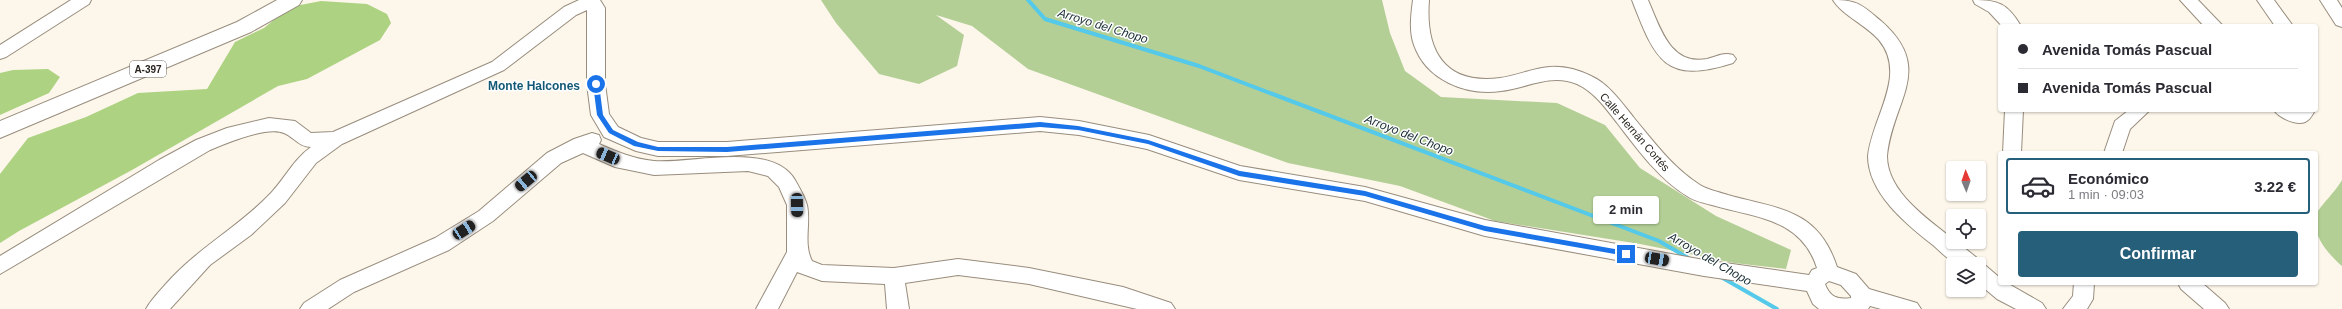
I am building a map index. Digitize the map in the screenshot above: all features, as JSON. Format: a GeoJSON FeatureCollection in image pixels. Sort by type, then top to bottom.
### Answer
{"type":"FeatureCollection","features":[{"type":"Feature","properties":{"kind":"main road","name":"A-397"},"geometry":{"type":"LineString","coordinates":[[0,130],[244,27],[292,0]]}},
{"type":"Feature","properties":{"kind":"street"},"geometry":{"type":"LineString","coordinates":[[0,53],[83,0]]}},
{"type":"Feature","properties":{"kind":"street"},"geometry":{"type":"LineString","coordinates":[[156,309],[184,276],[203,259],[244,229],[278,198],[308,149],[336,139],[498,66],[570,11],[591,0],[596,8],[596,84],[600,115],[611,132],[636,144],[658,149],[727,149],[1040,124],[1078,128],[1148,142],[1239,173],[1365,194],[1485,228],[1704,268],[1822,278],[1844,276],[1856,284],[1862,295],[1860,304],[1851,309],[1839,309],[1821,298],[1822,278]]}},
{"type":"Feature","properties":{"kind":"street","name":"Calle Hernán Cortés"},"geometry":{"type":"LineString","coordinates":[[1421,0],[1420,32],[1428,56],[1439,69],[1455,80],[1474,86],[1500,85],[1542,73],[1566,74],[1586,81],[1602,93],[1668,171],[1695,192],[1739,206],[1781,215],[1803,227],[1818,245],[1822,278]]}},
{"type":"Feature","properties":{"kind":"street"},"geometry":{"type":"LineString","coordinates":[[1640,0],[1661,48],[1670,59],[1686,66],[1700,68],[1726,59]]}},
{"type":"Feature","properties":{"kind":"street"},"geometry":{"type":"LineString","coordinates":[[1841,0],[1877,26],[1891,43],[1900,64],[1895,96],[1878,147],[1878,166],[1887,189],[1903,207],[1962,257]]}},
{"type":"Feature","properties":{"kind":"street"},"geometry":{"type":"LineString","coordinates":[[1981,0],[1995,8],[2010,24]]}},
{"type":"Feature","properties":{"kind":"street"},"geometry":{"type":"LineString","coordinates":[[2188,0],[2212,24]]}},
{"type":"Feature","properties":{"kind":"street"},"geometry":{"type":"LineString","coordinates":[[2265,0],[2283,24]]}},
{"type":"Feature","properties":{"kind":"street"},"geometry":{"type":"LineString","coordinates":[[2328,0],[2342,21]]}},
{"type":"Feature","properties":{"kind":"street"},"geometry":{"type":"LineString","coordinates":[[2012,151],[2014,112]]}},
{"type":"Feature","properties":{"kind":"street"},"geometry":{"type":"LineString","coordinates":[[2114,151],[2122,126],[2139,112]]}},
{"type":"Feature","properties":{"kind":"street"},"geometry":{"type":"LineString","coordinates":[[2289,112],[2300,117],[2304,112]]}},
{"type":"Feature","properties":{"kind":"street"},"geometry":{"type":"LineString","coordinates":[[0,266],[166,165],[203,145],[234,133],[268,125],[288,126],[308,149]]}},
{"type":"Feature","properties":{"kind":"street"},"geometry":{"type":"LineString","coordinates":[[311,309],[347,286],[442,244],[486,216],[554,158],[581,144],[611,132]]}},
{"type":"Feature","properties":{"kind":"street"},"geometry":{"type":"LineString","coordinates":[[581,144],[622,162],[654,168],[748,164],[774,170],[787,183],[797,205],[797,252],[804,267],[822,273],[894,276],[958,267],[1029,276],[1124,296],[1164,309]]}},
{"type":"Feature","properties":{"kind":"street"},"geometry":{"type":"LineString","coordinates":[[767,309],[797,252]]}},
{"type":"Feature","properties":{"kind":"street"},"geometry":{"type":"LineString","coordinates":[[894,276],[898,309]]}},
{"type":"Feature","properties":{"kind":"street"},"geometry":{"type":"LineString","coordinates":[[1986,278],[2004,293],[2035,309]]}},
{"type":"Feature","properties":{"kind":"street"},"geometry":{"type":"LineString","coordinates":[[2074,309],[2083,299],[2084,285]]}},
{"type":"Feature","properties":{"kind":"street"},"geometry":{"type":"LineString","coordinates":[[2190,285],[2218,309]]}},
{"type":"Feature","properties":{"kind":"street"},"geometry":{"type":"LineString","coordinates":[[1862,295],[1910,309]]}},
{"type":"Feature","properties":{"kind":"green space"},"geometry":{"type":"Polygon","coordinates":[[[821,0],[1382,0],[1390,33],[1405,71],[1441,97],[1557,103],[1605,125],[1640,168],[1716,216],[1791,250],[1786,269],[1734,263],[1640,244],[1495,221],[1400,186],[1288,163],[1028,69],[972,26],[936,15],[964,35],[957,66],[919,84],[879,74],[836,23],[821,0]]]}},
{"type":"Feature","properties":{"kind":"green space"},"geometry":{"type":"Polygon","coordinates":[[[321,1],[367,4],[387,14],[391,23],[380,40],[307,79],[278,86],[132,170],[19,231],[0,243],[0,174],[28,138],[86,117],[138,93],[207,89],[235,42],[264,28],[290,7],[321,1]]]}},
{"type":"Feature","properties":{"kind":"green space"},"geometry":{"type":"Polygon","coordinates":[[[48,69],[60,77],[49,93],[0,115],[0,73],[13,70],[48,69]]]}},
{"type":"Feature","properties":{"kind":"green space"},"geometry":{"type":"Polygon","coordinates":[[[2342,180],[2342,266],[2322,244],[2318,235],[2318,211],[2342,180]]]}},
{"type":"Feature","properties":{"kind":"waterway","name":"Arroyo del Chopo"},"geometry":{"type":"LineString","coordinates":[[1028,0],[1045,19],[1199,66],[1659,241],[1690,259]]}},
{"type":"Feature","properties":{"kind":"waterway","name":"Arroyo del Chopo"},"geometry":{"type":"LineString","coordinates":[[1721,277],[1777,309]]}},
{"type":"Feature","properties":{"kind":"district","name":"Monte Halcones"},"geometry":{"type":"Point","coordinates":[534,86]}},
{"type":"Feature","properties":{"kind":"route"},"geometry":{"type":"LineString","coordinates":[[596,84],[600,115],[611,132],[636,144],[658,149],[727,149],[868,139],[1040,124],[1078,128],[1148,142],[1239,173],[1365,194],[1485,228],[1626,254]]}}]}
